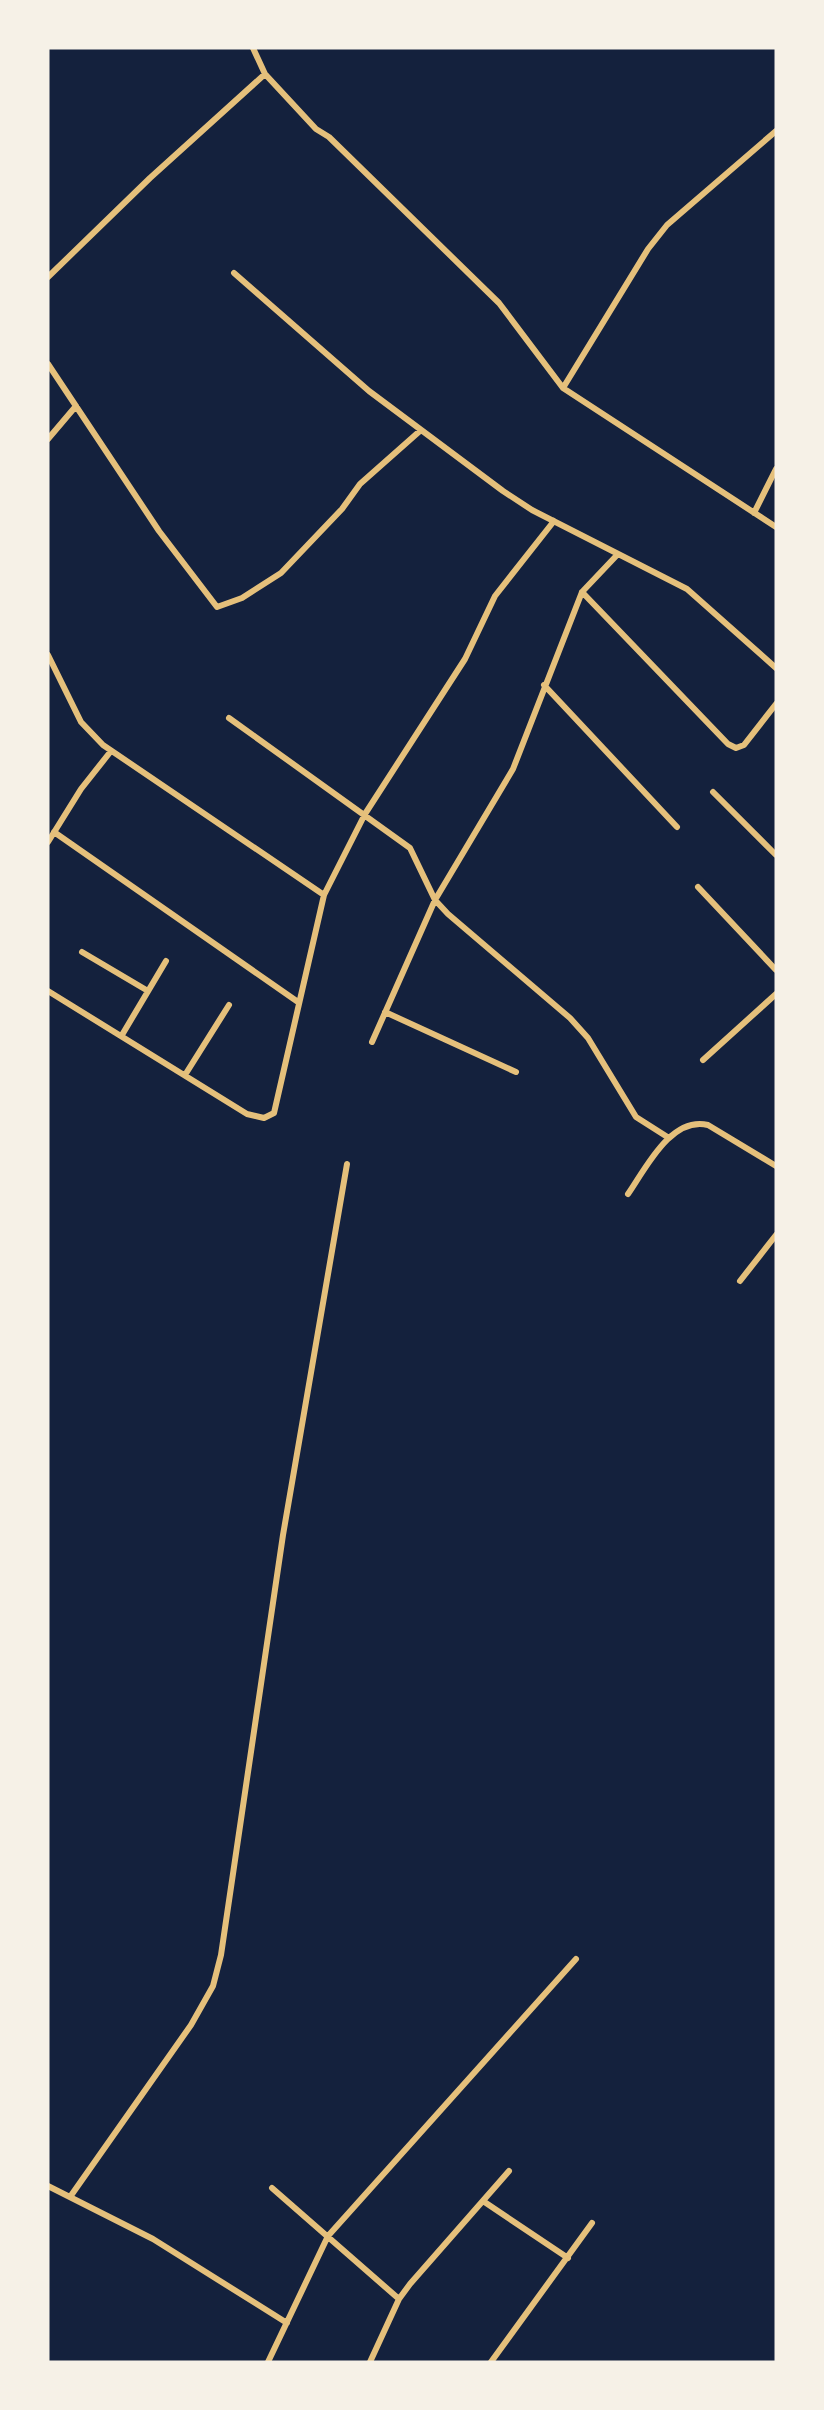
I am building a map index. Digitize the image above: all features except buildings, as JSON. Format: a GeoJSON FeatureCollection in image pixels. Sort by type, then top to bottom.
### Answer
{"type":"FeatureCollection","features":[{"type":"Feature","properties":{"kind":"street"},"geometry":{"type":"LineString","coordinates":[[253,48],[265,74],[316,129],[329,137],[500,303],[563,388],[776,527]]}},
{"type":"Feature","properties":{"kind":"street"},"geometry":{"type":"LineString","coordinates":[[48,277],[150,178],[265,74]]}},
{"type":"Feature","properties":{"kind":"street"},"geometry":{"type":"LineString","coordinates":[[563,388],[648,249],[667,225],[776,131]]}},
{"type":"Feature","properties":{"kind":"street"},"geometry":{"type":"LineString","coordinates":[[234,273],[369,391],[503,491],[554,521],[687,589],[776,668]]}},
{"type":"Feature","properties":{"kind":"street"},"geometry":{"type":"LineString","coordinates":[[48,364],[159,531],[217,607],[242,598],[281,573],[342,509],[360,484],[421,430]]}},
{"type":"Feature","properties":{"kind":"street"},"geometry":{"type":"LineString","coordinates":[[48,439],[76,406]]}},
{"type":"Feature","properties":{"kind":"street"},"geometry":{"type":"LineString","coordinates":[[754,513],[776,469]]}},
{"type":"Feature","properties":{"kind":"street"},"geometry":{"type":"LineString","coordinates":[[48,991],[247,1114],[264,1118],[274,1113],[324,895],[365,814],[465,659],[495,596],[554,521]]}},
{"type":"Feature","properties":{"kind":"street"},"geometry":{"type":"LineString","coordinates":[[372,1042],[435,900],[513,769],[582,592],[618,554]]}},
{"type":"Feature","properties":{"kind":"street"},"geometry":{"type":"LineString","coordinates":[[582,592],[728,744],[736,748],[744,745],[776,704]]}},
{"type":"Feature","properties":{"kind":"street"},"geometry":{"type":"LineString","coordinates":[[48,655],[81,722],[111,751],[324,895]]}},
{"type":"Feature","properties":{"kind":"street"},"geometry":{"type":"LineString","coordinates":[[48,672],[52,664]]}},
{"type":"Feature","properties":{"kind":"street"},"geometry":{"type":"LineString","coordinates":[[544,685],[677,827]]}},
{"type":"Feature","properties":{"kind":"street"},"geometry":{"type":"LineString","coordinates":[[229,718],[410,848],[435,900],[448,914],[570,1018],[588,1038],[636,1117],[669,1138]]}},
{"type":"Feature","properties":{"kind":"street"},"geometry":{"type":"LineString","coordinates":[[48,842],[81,789],[111,751]]}},
{"type":"Feature","properties":{"kind":"street"},"geometry":{"type":"LineString","coordinates":[[713,792],[776,855]]}},
{"type":"Feature","properties":{"kind":"street"},"geometry":{"type":"LineString","coordinates":[[54,832],[298,1002]]}},
{"type":"Feature","properties":{"kind":"street"},"geometry":{"type":"LineString","coordinates":[[698,887],[776,970]]}},
{"type":"Feature","properties":{"kind":"street"},"geometry":{"type":"LineString","coordinates":[[82,952],[148,991]]}},
{"type":"Feature","properties":{"kind":"street"},"geometry":{"type":"LineString","coordinates":[[122,1035],[165,961]]}},
{"type":"Feature","properties":{"kind":"street"},"geometry":{"type":"LineString","coordinates":[[703,1060],[776,994]]}},
{"type":"Feature","properties":{"kind":"street"},"geometry":{"type":"LineString","coordinates":[[185,1075],[229,1005]]}},
{"type":"Feature","properties":{"kind":"street"},"geometry":{"type":"LineString","coordinates":[[385,1012],[516,1072]]}},
{"type":"Feature","properties":{"kind":"street"},"geometry":{"type":"LineString","coordinates":[[627,1194],[669,1138],[686,1124],[696,1122],[708,1125],[776,1166]]}},
{"type":"Feature","properties":{"kind":"street"},"geometry":{"type":"LineString","coordinates":[[70,2197],[191,2025],[213,1986],[222,1955],[283,1535],[346,1164]]}},
{"type":"Feature","properties":{"kind":"street"},"geometry":{"type":"LineString","coordinates":[[740,1281],[776,1235]]}},
{"type":"Feature","properties":{"kind":"street"},"geometry":{"type":"LineString","coordinates":[[268,2362],[328,2236],[576,1959]]}},
{"type":"Feature","properties":{"kind":"street"},"geometry":{"type":"LineString","coordinates":[[370,2362],[399,2300],[509,2171]]}},
{"type":"Feature","properties":{"kind":"street"},"geometry":{"type":"LineString","coordinates":[[48,2186],[153,2239],[287,2323]]}},
{"type":"Feature","properties":{"kind":"street"},"geometry":{"type":"LineString","coordinates":[[272,2188],[399,2300]]}},
{"type":"Feature","properties":{"kind":"street"},"geometry":{"type":"LineString","coordinates":[[483,2201],[568,2258]]}},
{"type":"Feature","properties":{"kind":"street"},"geometry":{"type":"LineString","coordinates":[[491,2362],[592,2223]]}}]}
